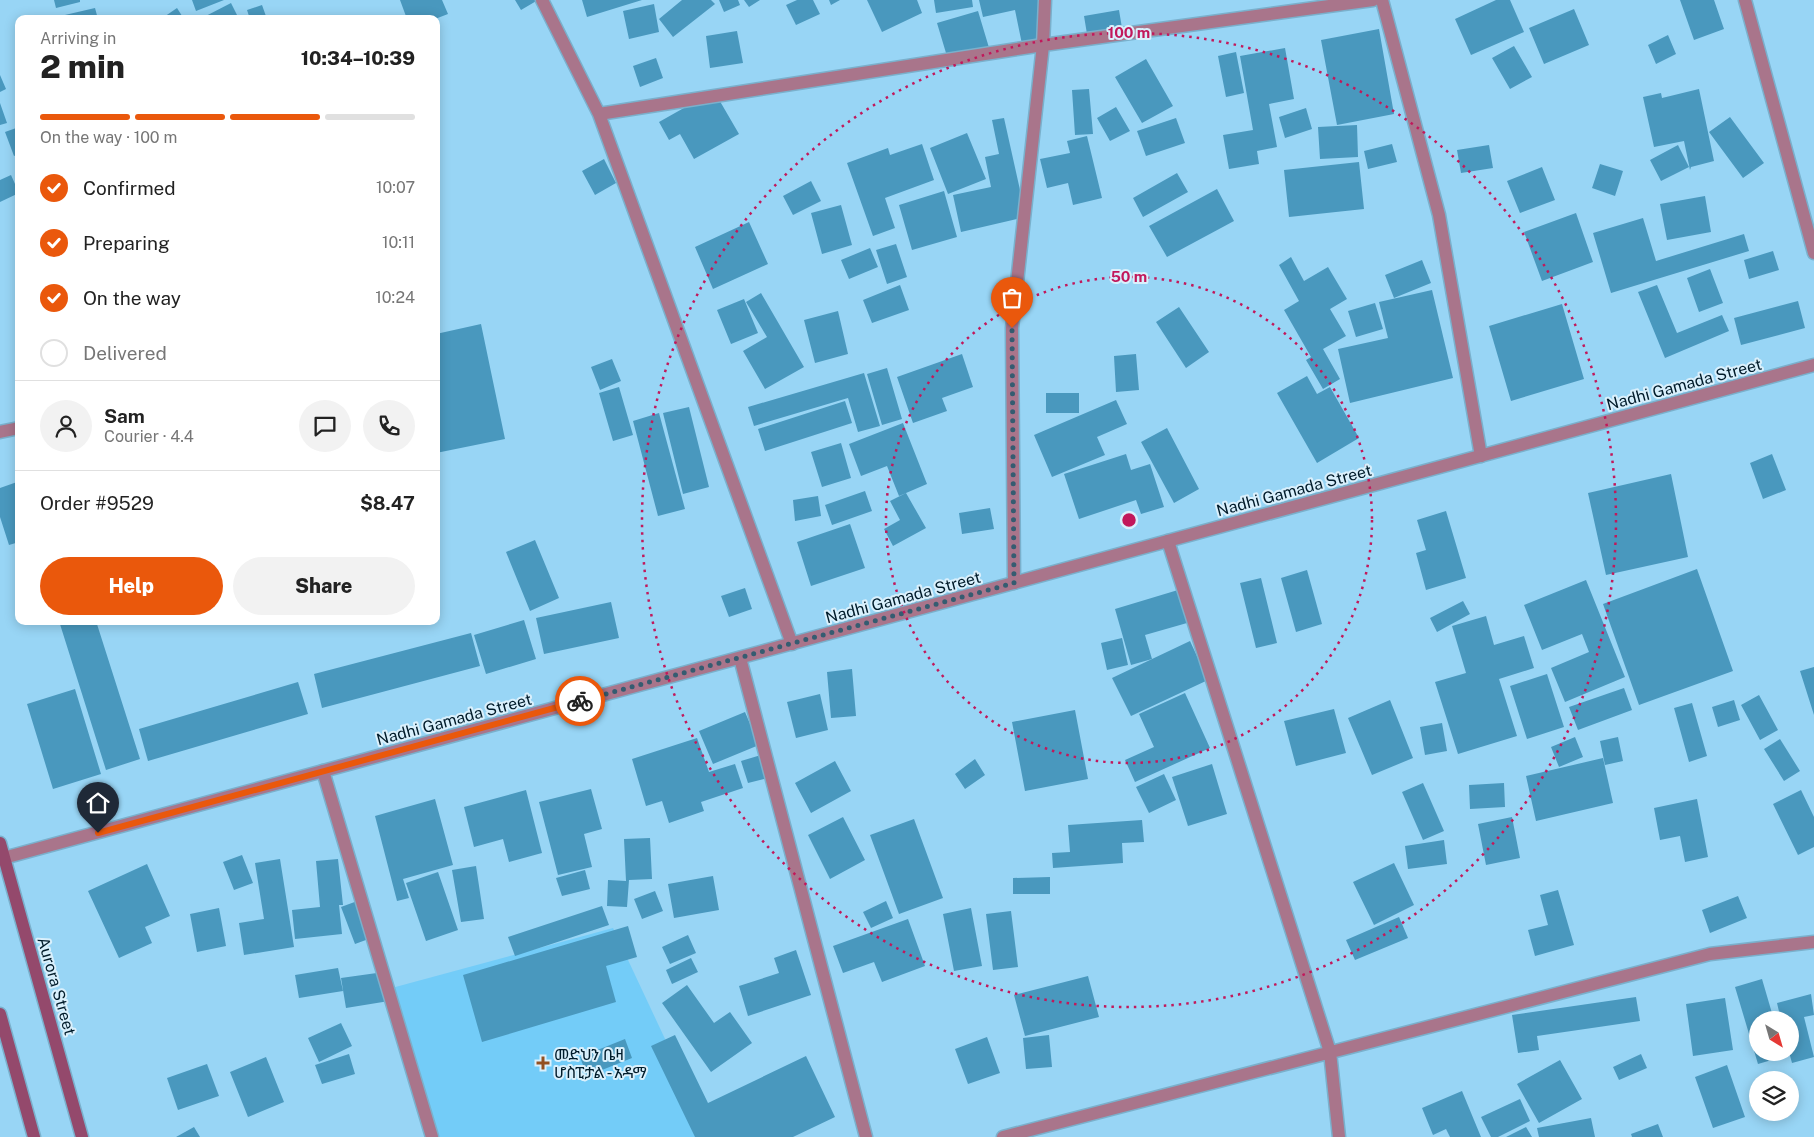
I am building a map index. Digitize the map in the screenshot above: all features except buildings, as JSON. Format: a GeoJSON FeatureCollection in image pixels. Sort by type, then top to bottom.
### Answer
{"type":"FeatureCollection","features":[{"type":"Feature","properties":{"kind":"main road","name":"Aurora Street"},"geometry":{"type":"LineString","coordinates":[[0,843],[2,859],[82,1137]]}},
{"type":"Feature","properties":{"kind":"main road"},"geometry":{"type":"LineString","coordinates":[[0,1014],[34,1137]]}},
{"type":"Feature","properties":{"kind":"street"},"geometry":{"type":"LineString","coordinates":[[542,0],[599,114],[792,644]]}},
{"type":"Feature","properties":{"kind":"street"},"geometry":{"type":"LineString","coordinates":[[1014,583],[1012,328],[1043,45],[1045,0]]}},
{"type":"Feature","properties":{"kind":"street"},"geometry":{"type":"LineString","coordinates":[[599,114],[1043,45],[1373,0]]}},
{"type":"Feature","properties":{"kind":"street"},"geometry":{"type":"LineString","coordinates":[[1382,0],[1439,215],[1481,456]]}},
{"type":"Feature","properties":{"kind":"street"},"geometry":{"type":"LineString","coordinates":[[1744,0],[1814,254]]}},
{"type":"Feature","properties":{"kind":"street","name":"Nadhi Gamada Street"},"geometry":{"type":"LineString","coordinates":[[2,859],[1814,365]]}},
{"type":"Feature","properties":{"kind":"street"},"geometry":{"type":"LineString","coordinates":[[0,432],[15,429]]}},
{"type":"Feature","properties":{"kind":"street"},"geometry":{"type":"LineString","coordinates":[[1168,542],[1330,1052],[1340,1137]]}},
{"type":"Feature","properties":{"kind":"street"},"geometry":{"type":"LineString","coordinates":[[740,658],[866,1137]]}},
{"type":"Feature","properties":{"kind":"street"},"geometry":{"type":"LineString","coordinates":[[323,771],[432,1137]]}},
{"type":"Feature","properties":{"kind":"street"},"geometry":{"type":"LineString","coordinates":[[1003,1137],[1710,954],[1814,942]]}},
{"type":"Feature","properties":{"kind":"shaded area","name":"መድህን ቤዛ ሆስፒታል - አዳማ"},"geometry":{"type":"Polygon","coordinates":[[[613,928],[711,1137],[432,1137],[388,989],[613,928]]]}},
{"type":"Feature","properties":{"kind":"way so far"},"geometry":{"type":"LineString","coordinates":[[580,701],[1014,583],[1012,328]]}},
{"type":"Feature","properties":{"kind":"place","name":"መድህን ቤዛ ሆስፒታል - አዳማ"},"geometry":{"type":"Point","coordinates":[543,1063]}},
{"type":"Feature","properties":{"kind":"route"},"geometry":{"type":"LineString","coordinates":[[98,833],[580,701]]}}]}
